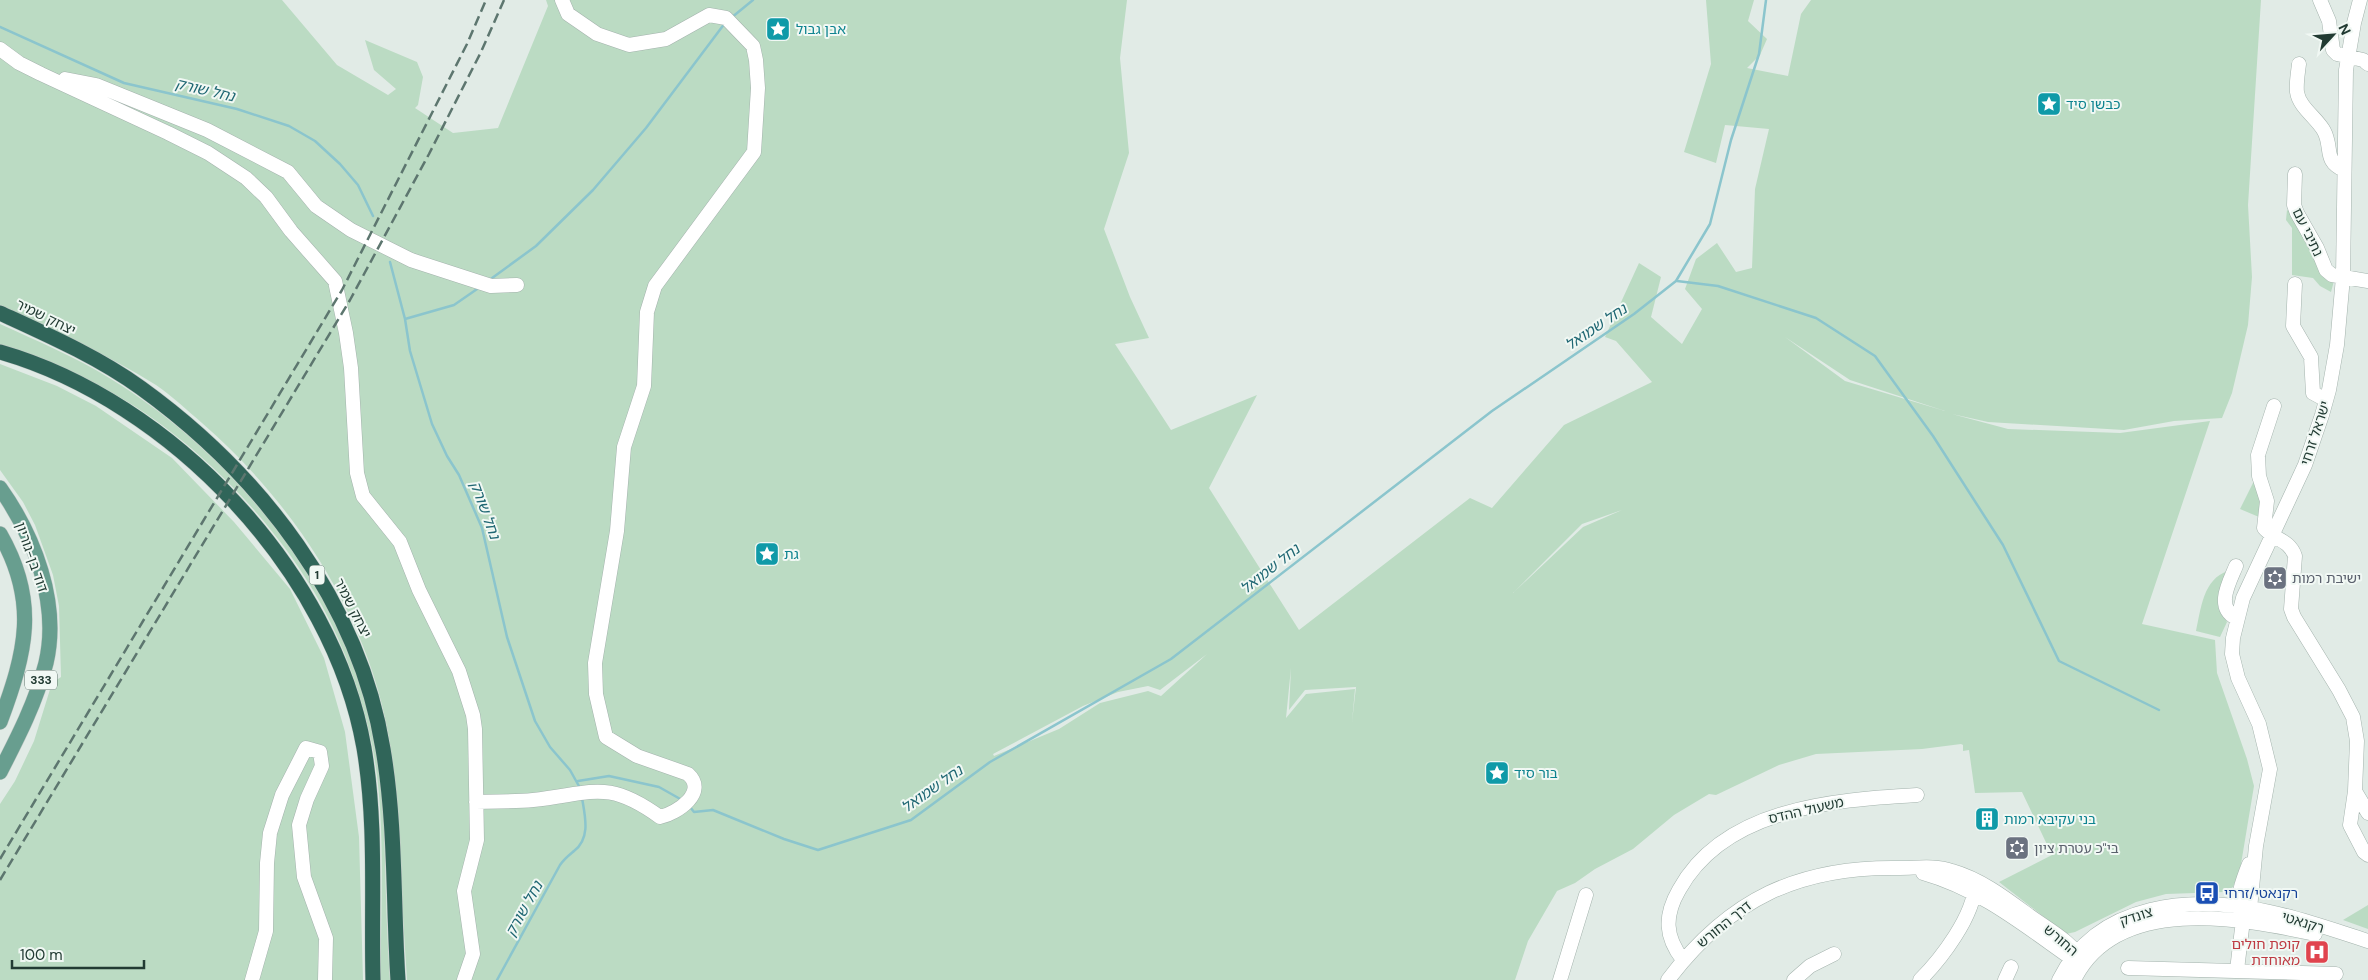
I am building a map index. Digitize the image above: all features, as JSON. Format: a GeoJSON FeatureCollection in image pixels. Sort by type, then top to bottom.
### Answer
{"type":"FeatureCollection","features":[{"type":"Feature","properties":{"kind":"highway","name":"יצחק שמיר"},"geometry":{"type":"LineString","coordinates":[[0,313],[82,352],[139,387],[181,419],[226,461],[257,494],[296,543],[321,581],[341,617],[359,657],[373,702],[383,749],[391,832],[398,980]]}},
{"type":"Feature","properties":{"kind":"highway","name":"1"},"geometry":{"type":"LineString","coordinates":[[0,352],[38,366],[91,391],[149,425],[180,448],[204,471],[253,525],[290,572],[312,607],[344,674],[364,747],[372,832],[373,980]]}},
{"type":"Feature","properties":{"kind":"main road","name":"דוד בן-גוריון"},"geometry":{"type":"LineString","coordinates":[[0,488],[19,518],[29,540],[43,580],[49,622],[46,662],[33,703],[0,772]]}},
{"type":"Feature","properties":{"kind":"main road","name":"דוד בן-גוריון"},"geometry":{"type":"LineString","coordinates":[[0,534],[17,569],[25,610],[24,639],[19,663],[0,722]]}},
{"type":"Feature","properties":{"kind":"street"},"geometry":{"type":"LineString","coordinates":[[476,802],[535,800],[598,790],[627,797],[660,817],[682,809],[692,795],[695,785],[695,780],[688,774],[637,756],[606,737],[596,694],[595,663],[617,531],[624,448],[644,386],[647,312],[655,286],[754,152],[758,88],[756,60],[753,46],[726,18],[709,15],[666,38],[629,45],[596,34],[568,14],[562,0]]}},
{"type":"Feature","properties":{"kind":"street"},"geometry":{"type":"LineString","coordinates":[[2320,0],[2330,22],[2333,50],[2337,54],[2363,60],[2368,64]]}},
{"type":"Feature","properties":{"kind":"street","name":"ישראל זרחי"},"geometry":{"type":"LineString","coordinates":[[2236,970],[2244,912],[2244,878],[2256,846],[2270,769],[2259,724],[2235,668],[2232,654],[2236,618],[2243,598],[2305,465],[2326,400],[2336,345],[2343,276],[2345,94],[2348,57],[2360,0]]}},
{"type":"Feature","properties":{"kind":"street"},"geometry":{"type":"LineString","coordinates":[[0,48],[20,63],[41,74],[208,153],[246,178],[266,197],[336,280],[351,368],[357,473],[363,496],[400,542],[419,590],[444,638],[466,692],[475,729],[477,840],[464,891],[473,954],[464,980]]}},
{"type":"Feature","properties":{"kind":"street"},"geometry":{"type":"LineString","coordinates":[[2299,64],[2297,92],[2300,100],[2327,138],[2329,157],[2332,163],[2344,170]]}},
{"type":"Feature","properties":{"kind":"street"},"geometry":{"type":"LineString","coordinates":[[41,74],[96,85],[208,130],[288,172],[316,206],[351,230],[412,260],[491,286],[518,285]]}},
{"type":"Feature","properties":{"kind":"street","name":"נתיבי עם"},"geometry":{"type":"LineString","coordinates":[[2295,174],[2294,205],[2300,221],[2317,248],[2326,270],[2332,275],[2368,281]]}},
{"type":"Feature","properties":{"kind":"street"},"geometry":{"type":"LineString","coordinates":[[2295,284],[2293,326],[2311,357],[2313,393],[2326,400]]}},
{"type":"Feature","properties":{"kind":"street"},"geometry":{"type":"LineString","coordinates":[[2274,406],[2259,448],[2258,465],[2267,501],[2264,528],[2280,538],[2293,550],[2295,556],[2291,601],[2294,617],[2333,680],[2353,717],[2356,729],[2355,791],[2350,825],[2364,852],[2368,855]]}},
{"type":"Feature","properties":{"kind":"street"},"geometry":{"type":"LineString","coordinates":[[2236,566],[2224,601],[2226,610],[2236,618]]}},
{"type":"Feature","properties":{"kind":"street"},"geometry":{"type":"LineString","coordinates":[[252,980],[266,931],[267,863],[270,833],[282,795],[306,748],[320,752],[322,766],[307,799],[299,825],[304,877],[326,938],[325,980]]}},
{"type":"Feature","properties":{"kind":"street"},"geometry":{"type":"LineString","coordinates":[[2355,791],[2368,813]]}},
{"type":"Feature","properties":{"kind":"street","name":"משעול ההדס"},"geometry":{"type":"LineString","coordinates":[[1683,960],[1669,936],[1668,912],[1683,883],[1696,864],[1722,842],[1762,821],[1785,813],[1840,801],[1917,795]]}},
{"type":"Feature","properties":{"kind":"street","name":"החורש"},"geometry":{"type":"LineString","coordinates":[[1791,883],[1812,877],[1859,870],[1905,868],[1973,888],[2013,917],[2078,957]]}},
{"type":"Feature","properties":{"kind":"street","name":"דרך החורש"},"geometry":{"type":"LineString","coordinates":[[1668,980],[1683,960],[1713,929],[1761,895],[1791,883]]}},
{"type":"Feature","properties":{"kind":"street"},"geometry":{"type":"LineString","coordinates":[[1920,980],[1950,941],[1973,888]]}},
{"type":"Feature","properties":{"kind":"street"},"geometry":{"type":"LineString","coordinates":[[1560,980],[1586,895]]}},
{"type":"Feature","properties":{"kind":"street","name":"צונדק"},"geometry":{"type":"LineString","coordinates":[[2059,980],[2078,957],[2112,924],[2143,911],[2187,904],[2244,912]]}},
{"type":"Feature","properties":{"kind":"street","name":"רקנאטי"},"geometry":{"type":"LineString","coordinates":[[2244,912],[2368,942]]}},
{"type":"Feature","properties":{"kind":"street"},"geometry":{"type":"LineString","coordinates":[[1794,980],[1810,966],[1834,954]]}},
{"type":"Feature","properties":{"kind":"street","name":"צונדק"},"geometry":{"type":"LineString","coordinates":[[2074,980],[2078,957]]}},
{"type":"Feature","properties":{"kind":"street"},"geometry":{"type":"LineString","coordinates":[[2005,980],[2011,967]]}},
{"type":"Feature","properties":{"kind":"street"},"geometry":{"type":"LineString","coordinates":[[2128,968],[2336,974]]}},
{"type":"Feature","properties":{"kind":"green space"},"geometry":{"type":"Polygon","coordinates":[[[0,0],[282,0],[337,65],[388,95],[396,89],[374,70],[365,40],[417,62],[423,77],[418,105],[415,108],[453,133],[498,128],[548,6],[546,0],[1127,0],[1120,58],[1129,153],[1104,229],[1130,297],[1149,338],[1115,344],[1171,430],[1257,395],[1209,488],[1299,630],[1470,498],[1492,508],[1564,425],[1652,382],[1616,341],[1605,337],[1639,263],[1661,277],[1651,317],[1682,344],[1702,309],[1685,289],[1696,259],[1717,243],[1736,272],[1752,268],[1755,189],[1769,129],[1725,125],[1716,163],[1684,152],[1711,64],[1706,0],[1754,0],[1748,21],[1767,39],[1760,55],[1747,68],[1788,76],[1801,14],[1811,0],[2261,0],[2248,205],[2252,277],[2248,325],[2232,393],[2222,418],[2174,421],[2124,430],[1988,422],[1952,414],[2008,429],[2120,433],[2210,421],[2142,624],[2215,640],[2217,673],[2247,759],[2254,786],[2240,870],[2233,887],[2224,892],[2166,894],[2136,902],[2075,932],[2066,934],[1999,882],[2052,855],[2022,792],[1975,793],[1969,750],[1963,751],[1963,745],[1961,744],[1922,749],[1816,754],[1779,765],[1716,795],[1709,794],[1674,815],[1633,849],[1595,869],[1575,883],[1557,891],[1528,941],[1515,980],[407,980],[395,786],[388,733],[378,689],[363,645],[344,603],[321,563],[295,524],[266,488],[235,454],[168,394],[118,363],[0,305],[0,0]],[[1785,337],[1845,381],[1945,411],[1850,380],[1785,337]],[[1622,510],[1582,524],[1513,593],[1583,527],[1622,510]],[[1207,654],[1160,690],[1148,686],[1118,692],[1083,706],[993,754],[994,756],[1059,729],[1100,703],[1148,691],[1161,696],[1207,654]],[[1291,668],[1286,718],[1306,694],[1355,689],[1352,722],[1356,687],[1305,690],[1289,710],[1291,668]]]}},
{"type":"Feature","properties":{"kind":"green space"},"geometry":{"type":"Polygon","coordinates":[[[2287,210],[2292,213],[2334,281],[2331,292],[2320,286],[2313,278],[2292,275],[2292,228],[2286,220],[2287,210]]]}},
{"type":"Feature","properties":{"kind":"green space"},"geometry":{"type":"Polygon","coordinates":[[[0,324],[98,371],[147,403],[182,430],[246,492],[274,526],[324,599],[356,667],[369,712],[380,770],[384,808],[390,980],[381,980],[382,862],[380,803],[372,745],[352,673],[338,638],[302,572],[255,511],[199,455],[137,408],[105,389],[53,365],[0,346],[0,324]]]}},
{"type":"Feature","properties":{"kind":"green space"},"geometry":{"type":"Polygon","coordinates":[[[0,364],[57,386],[96,406],[172,458],[234,522],[290,589],[324,658],[345,732],[359,837],[363,980],[0,980],[0,804],[15,781],[34,741],[52,683],[61,677],[59,606],[53,575],[35,525],[23,502],[0,470],[0,364]]]}},
{"type":"Feature","properties":{"kind":"green space"},"geometry":{"type":"Polygon","coordinates":[[[2255,479],[2261,495],[2259,517],[2240,509],[2255,479]]]}},
{"type":"Feature","properties":{"kind":"green space"},"geometry":{"type":"Polygon","coordinates":[[[2228,571],[2219,596],[2220,608],[2227,622],[2220,637],[2196,631],[2204,596],[2208,588],[2220,575],[2228,571]]]}},
{"type":"Feature","properties":{"kind":"green space"},"geometry":{"type":"Polygon","coordinates":[[[2368,905],[2368,929],[2343,920],[2368,905]]]}},
{"type":"Feature","properties":{"kind":"waterway"},"geometry":{"type":"LineString","coordinates":[[731,18],[753,0]]}},
{"type":"Feature","properties":{"kind":"waterway","name":"נחל שמואל"},"geometry":{"type":"LineString","coordinates":[[690,807],[694,812],[713,810],[784,839],[818,850],[911,820],[990,762],[1171,659],[1492,411],[1634,314],[1676,281],[1710,224],[1731,140],[1759,54],[1766,0]]}},
{"type":"Feature","properties":{"kind":"waterway"},"geometry":{"type":"LineString","coordinates":[[488,281],[536,246],[593,190],[646,128],[725,23]]}},
{"type":"Feature","properties":{"kind":"waterway","name":"נחל שורק"},"geometry":{"type":"LineString","coordinates":[[0,27],[124,83],[237,109],[289,126],[315,141],[340,164],[358,185],[373,216]]}},
{"type":"Feature","properties":{"kind":"waterway","name":"נחל שורק"},"geometry":{"type":"LineString","coordinates":[[390,262],[405,319],[410,351],[432,424],[447,456],[459,475],[482,528],[507,637],[535,721],[550,747],[570,770],[580,788]]}},
{"type":"Feature","properties":{"kind":"waterway"},"geometry":{"type":"LineString","coordinates":[[1677,281],[1718,286],[1816,318],[1875,356],[1933,436],[2003,545],[2059,661],[2159,710]]}},
{"type":"Feature","properties":{"kind":"waterway"},"geometry":{"type":"LineString","coordinates":[[405,319],[454,305],[480,287]]}},
{"type":"Feature","properties":{"kind":"waterway","name":"נחל שמואל"},"geometry":{"type":"LineString","coordinates":[[578,781],[609,776],[659,787],[682,800]]}},
{"type":"Feature","properties":{"kind":"waterway","name":"נחל שורק"},"geometry":{"type":"LineString","coordinates":[[497,980],[560,865],[583,840],[586,826],[582,798]]}},
{"type":"Feature","properties":{"kind":"railway"},"geometry":{"type":"LineString","coordinates":[[0,859],[342,290],[467,44],[486,0]]}},
{"type":"Feature","properties":{"kind":"railway"},"geometry":{"type":"LineString","coordinates":[[0,880],[350,300],[429,154],[481,52],[504,0]]}},
{"type":"Feature","properties":{"kind":"place","name":"אבן גבול"},"geometry":{"type":"Point","coordinates":[778,29]}},
{"type":"Feature","properties":{"kind":"place","name":"כבשן סיד"},"geometry":{"type":"Point","coordinates":[2049,104]}},
{"type":"Feature","properties":{"kind":"place","name":"גת"},"geometry":{"type":"Point","coordinates":[767,554]}},
{"type":"Feature","properties":{"kind":"place","name":"ישיבת רמות"},"geometry":{"type":"Point","coordinates":[2275,578]}},
{"type":"Feature","properties":{"kind":"place","name":"בור סיד"},"geometry":{"type":"Point","coordinates":[1497,773]}},
{"type":"Feature","properties":{"kind":"place","name":"בני עקיבא רמות"},"geometry":{"type":"Point","coordinates":[1987,819]}},
{"type":"Feature","properties":{"kind":"place","name":"בי\"כ עטרת ציון"},"geometry":{"type":"Point","coordinates":[2017,848]}},
{"type":"Feature","properties":{"kind":"place","name":"רקנאטי/זרחי"},"geometry":{"type":"Point","coordinates":[2207,893]}},
{"type":"Feature","properties":{"kind":"place","name":"קופת חולים מאוחדת"},"geometry":{"type":"Point","coordinates":[2317,952]}}]}
